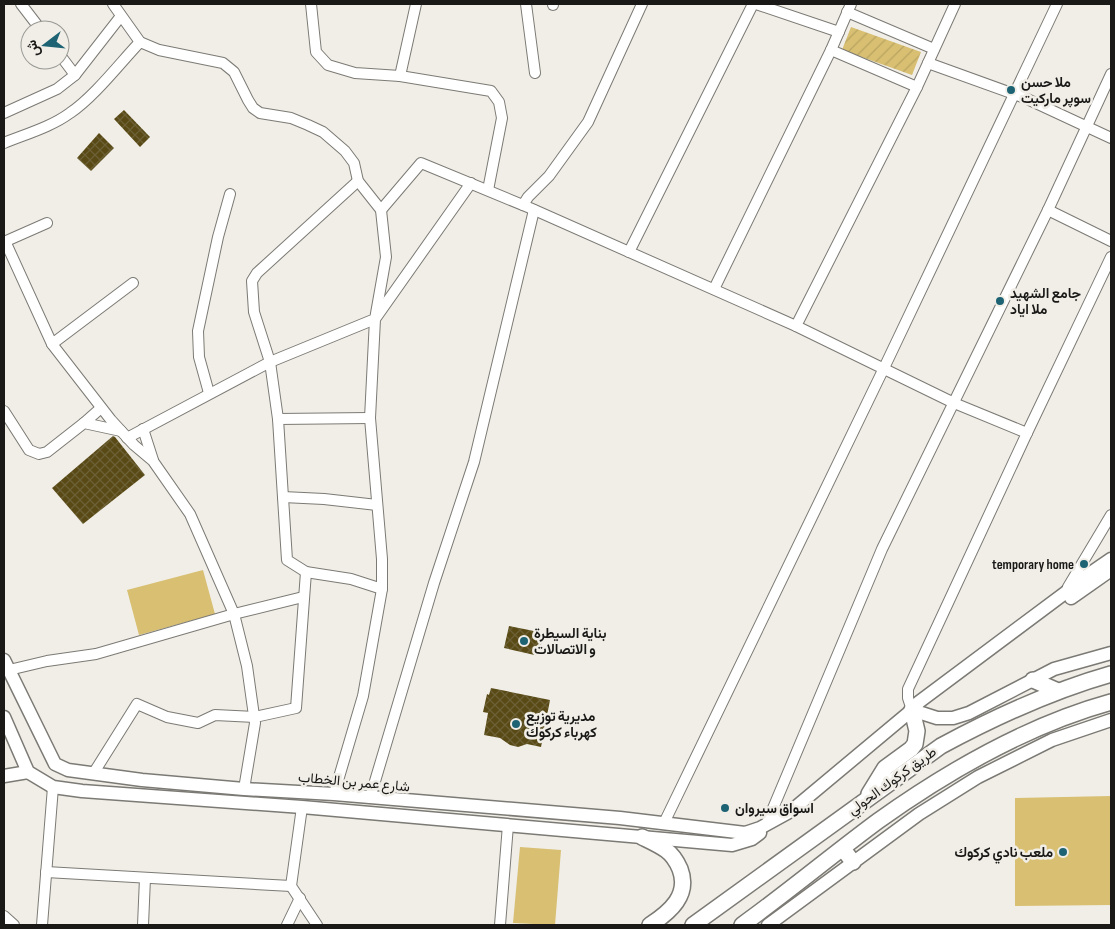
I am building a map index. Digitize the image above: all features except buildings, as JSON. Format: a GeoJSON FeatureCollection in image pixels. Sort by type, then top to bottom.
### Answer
{"type":"FeatureCollection","features":[{"type":"Feature","properties":{"kind":"highway","name":"طريق كركوك الحولي"},"geometry":{"type":"LineString","coordinates":[[693,925],[941,746],[979,725],[1058,691],[1111,674]]}},
{"type":"Feature","properties":{"kind":"highway"},"geometry":{"type":"LineString","coordinates":[[1033,680],[1058,691]]}},
{"type":"Feature","properties":{"kind":"highway","name":"طريق كركوك الحولي"},"geometry":{"type":"LineString","coordinates":[[742,925],[878,822],[949,774],[1038,729],[1111,702]]}},
{"type":"Feature","properties":{"kind":"highway"},"geometry":{"type":"LineString","coordinates":[[866,800],[885,768],[915,744],[917,731],[912,710]]}},
{"type":"Feature","properties":{"kind":"highway"},"geometry":{"type":"LineString","coordinates":[[642,837],[667,850],[676,860],[683,879],[683,890],[677,902],[666,915],[650,925]]}},
{"type":"Feature","properties":{"kind":"highway"},"geometry":{"type":"LineString","coordinates":[[843,849],[853,862]]}},
{"type":"Feature","properties":{"kind":"main road"},"geometry":{"type":"LineString","coordinates":[[4,717],[28,772],[52,787],[732,845],[752,839],[766,825],[790,811],[912,710],[919,702],[1111,559]]}},
{"type":"Feature","properties":{"kind":"main road"},"geometry":{"type":"LineString","coordinates":[[912,710],[928,706],[1111,570]]}},
{"type":"Feature","properties":{"kind":"main road"},"geometry":{"type":"LineString","coordinates":[[912,710],[937,718],[953,718],[969,713],[1054,670],[1111,653]]}},
{"type":"Feature","properties":{"kind":"main road","name":"شارع عمر بن الخطاب"},"geometry":{"type":"LineString","coordinates":[[6,665],[55,764],[68,770],[142,780],[244,789],[334,794],[620,818],[737,833],[752,831],[766,825]]}},
{"type":"Feature","properties":{"kind":"main road"},"geometry":{"type":"LineString","coordinates":[[768,925],[920,814],[978,777],[1052,740],[1111,720]]}},
{"type":"Feature","properties":{"kind":"main road"},"geometry":{"type":"LineString","coordinates":[[4,776],[28,772]]}},
{"type":"Feature","properties":{"kind":"main road"},"geometry":{"type":"LineString","coordinates":[[619,834],[620,818]]}},
{"type":"Feature","properties":{"kind":"street"},"geometry":{"type":"LineString","coordinates":[[21,4],[33,20]]}},
{"type":"Feature","properties":{"kind":"street"},"geometry":{"type":"LineString","coordinates":[[112,4],[140,42],[159,50],[223,63],[234,72],[253,108],[260,113],[291,118],[323,132],[345,151],[354,162],[358,180],[381,210],[386,257],[375,319],[370,418],[382,559],[382,589],[363,696],[334,794]]}},
{"type":"Feature","properties":{"kind":"street"},"geometry":{"type":"LineString","coordinates":[[311,4],[316,52],[328,65],[355,73],[400,76],[491,91],[499,102],[502,118],[488,190]]}},
{"type":"Feature","properties":{"kind":"street"},"geometry":{"type":"LineString","coordinates":[[400,76],[416,4]]}},
{"type":"Feature","properties":{"kind":"street"},"geometry":{"type":"LineString","coordinates":[[526,4],[535,72]]}},
{"type":"Feature","properties":{"kind":"street"},"geometry":{"type":"LineString","coordinates":[[523,205],[528,197],[549,176],[588,122],[642,4]]}},
{"type":"Feature","properties":{"kind":"street"},"geometry":{"type":"LineString","coordinates":[[629,252],[754,4],[839,32]]}},
{"type":"Feature","properties":{"kind":"street"},"geometry":{"type":"LineString","coordinates":[[796,326],[917,87],[955,4]]}},
{"type":"Feature","properties":{"kind":"street"},"geometry":{"type":"LineString","coordinates":[[664,823],[884,368],[1057,4]]}},
{"type":"Feature","properties":{"kind":"street"},"geometry":{"type":"LineString","coordinates":[[714,289],[831,50],[849,8],[934,50]]}},
{"type":"Feature","properties":{"kind":"street"},"geometry":{"type":"LineString","coordinates":[[4,113],[58,89],[76,76],[121,16]]}},
{"type":"Feature","properties":{"kind":"street"},"geometry":{"type":"LineString","coordinates":[[4,144],[71,113],[90,96],[140,42]]}},
{"type":"Feature","properties":{"kind":"street"},"geometry":{"type":"LineString","coordinates":[[831,50],[917,87]]}},
{"type":"Feature","properties":{"kind":"street"},"geometry":{"type":"LineString","coordinates":[[928,63],[1014,94],[1111,138]]}},
{"type":"Feature","properties":{"kind":"street"},"geometry":{"type":"LineString","coordinates":[[70,68],[76,76]]}},
{"type":"Feature","properties":{"kind":"street"},"geometry":{"type":"LineString","coordinates":[[766,825],[882,549],[1048,210],[1111,74]]}},
{"type":"Feature","properties":{"kind":"street"},"geometry":{"type":"LineString","coordinates":[[381,210],[421,163],[523,205],[714,289],[796,326],[954,403],[1027,434]]}},
{"type":"Feature","properties":{"kind":"street"},"geometry":{"type":"LineString","coordinates":[[358,180],[257,273],[252,281],[254,312],[270,362],[278,419],[288,560],[306,572],[351,579],[382,589]]}},
{"type":"Feature","properties":{"kind":"street"},"geometry":{"type":"LineString","coordinates":[[84,423],[124,435],[143,429],[270,362],[375,319],[471,183]]}},
{"type":"Feature","properties":{"kind":"street"},"geometry":{"type":"LineString","coordinates":[[208,394],[199,356],[198,332],[218,237],[230,194]]}},
{"type":"Feature","properties":{"kind":"street"},"geometry":{"type":"LineString","coordinates":[[370,798],[434,583],[474,462],[534,210]]}},
{"type":"Feature","properties":{"kind":"street"},"geometry":{"type":"LineString","coordinates":[[1048,210],[1111,241]]}},
{"type":"Feature","properties":{"kind":"street"},"geometry":{"type":"LineString","coordinates":[[47,223],[4,242],[52,344],[124,435],[153,461],[190,514],[234,614],[247,666],[255,717],[244,789]]}},
{"type":"Feature","properties":{"kind":"street"},"geometry":{"type":"LineString","coordinates":[[912,710],[908,698],[908,689],[1111,257]]}},
{"type":"Feature","properties":{"kind":"street"},"geometry":{"type":"LineString","coordinates":[[52,344],[133,283]]}},
{"type":"Feature","properties":{"kind":"street"},"geometry":{"type":"LineString","coordinates":[[4,411],[29,450],[39,454],[47,452],[101,408]]}},
{"type":"Feature","properties":{"kind":"street"},"geometry":{"type":"LineString","coordinates":[[278,419],[370,418]]}},
{"type":"Feature","properties":{"kind":"street"},"geometry":{"type":"LineString","coordinates":[[143,429],[153,461]]}},
{"type":"Feature","properties":{"kind":"street"},"geometry":{"type":"LineString","coordinates":[[283,497],[377,505]]}},
{"type":"Feature","properties":{"kind":"street"},"geometry":{"type":"LineString","coordinates":[[1065,593],[1111,515]]}},
{"type":"Feature","properties":{"kind":"street"},"geometry":{"type":"LineString","coordinates":[[93,774],[137,704],[167,717],[198,723],[215,715],[255,717],[296,708],[306,572]]}},
{"type":"Feature","properties":{"kind":"street"},"geometry":{"type":"LineString","coordinates":[[6,665],[96,654],[234,614],[303,597]]}},
{"type":"Feature","properties":{"kind":"street"},"geometry":{"type":"LineString","coordinates":[[42,925],[52,787]]}},
{"type":"Feature","properties":{"kind":"street"},"geometry":{"type":"LineString","coordinates":[[302,807],[291,886],[317,925]]}},
{"type":"Feature","properties":{"kind":"street"},"geometry":{"type":"LineString","coordinates":[[500,925],[508,825]]}},
{"type":"Feature","properties":{"kind":"street"},"geometry":{"type":"LineString","coordinates":[[46,872],[291,886]]}},
{"type":"Feature","properties":{"kind":"street"},"geometry":{"type":"LineString","coordinates":[[143,925],[145,878]]}},
{"type":"Feature","properties":{"kind":"street"},"geometry":{"type":"LineString","coordinates":[[287,925],[300,898]]}},
{"type":"Feature","properties":{"kind":"street"},"geometry":{"type":"LineString","coordinates":[[4,916],[14,925]]}},
{"type":"Feature","properties":{"kind":"shaded area"},"geometry":{"type":"Polygon","coordinates":[[[851,27],[921,52],[912,75],[842,50],[851,27]]]}},
{"type":"Feature","properties":{"kind":"shaded area"},"geometry":{"type":"Polygon","coordinates":[[[203,570],[215,614],[139,635],[127,590],[203,570]]]}},
{"type":"Feature","properties":{"kind":"shaded area","name":"ملعب نادي كركوك"},"geometry":{"type":"Polygon","coordinates":[[[1111,796],[1111,905],[1015,906],[1015,798],[1111,796]]]}},
{"type":"Feature","properties":{"kind":"shaded area"},"geometry":{"type":"Polygon","coordinates":[[[520,847],[561,850],[555,925],[513,923],[520,847]]]}},
{"type":"Feature","properties":{"kind":"place","name":"ملا حسن سوپر ماركيت"},"geometry":{"type":"Point","coordinates":[1011,90]}},
{"type":"Feature","properties":{"kind":"place","name":"جامع الشهيد ملا اياد"},"geometry":{"type":"Point","coordinates":[1000,301]}},
{"type":"Feature","properties":{"kind":"place","name":"temporary home"},"geometry":{"type":"Point","coordinates":[1084,564]}},
{"type":"Feature","properties":{"kind":"place","name":"بناية السيطرة و الاتصالات"},"geometry":{"type":"Point","coordinates":[524,641]}},
{"type":"Feature","properties":{"kind":"place","name":"مديرية توزيع كهرباء كركوك"},"geometry":{"type":"Point","coordinates":[516,724]}},
{"type":"Feature","properties":{"kind":"place","name":"اسواق سيروان"},"geometry":{"type":"Point","coordinates":[725,808]}},
{"type":"Feature","properties":{"kind":"place","name":"ملعب نادي كركوك"},"geometry":{"type":"Point","coordinates":[1063,852]}}]}
